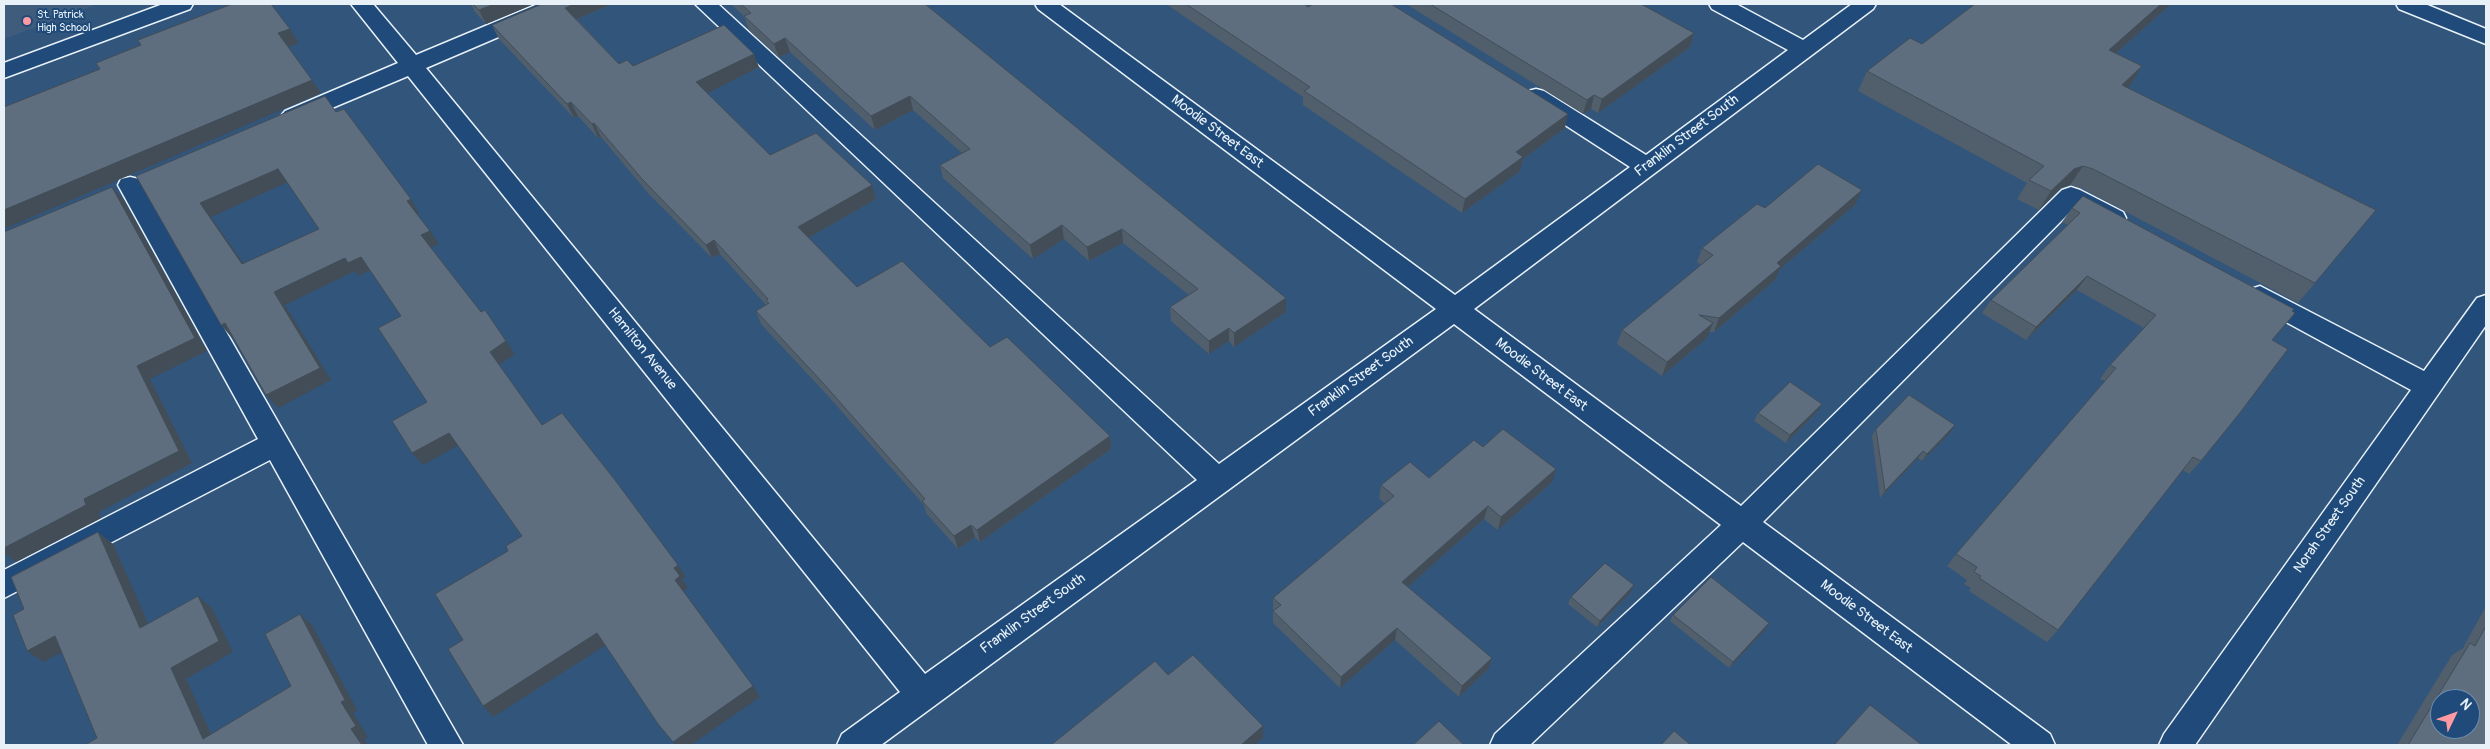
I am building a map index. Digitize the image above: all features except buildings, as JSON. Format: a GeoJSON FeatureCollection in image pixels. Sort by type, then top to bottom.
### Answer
{"type":"FeatureCollection","features":[{"type":"Feature","properties":{"kind":"street"},"geometry":{"type":"LineString","coordinates":[[4,71],[182,4]]}},
{"type":"Feature","properties":{"kind":"street","name":"Hamilton Avenue"},"geometry":{"type":"LineString","coordinates":[[362,4],[922,695]]}},
{"type":"Feature","properties":{"kind":"street"},"geometry":{"type":"LineString","coordinates":[[272,125],[556,4]]}},
{"type":"Feature","properties":{"kind":"street"},"geometry":{"type":"LineString","coordinates":[[706,4],[1218,481]]}},
{"type":"Feature","properties":{"kind":"street","name":"Moodie Street East"},"geometry":{"type":"LineString","coordinates":[[1046,4],[2038,745]]}},
{"type":"Feature","properties":{"kind":"street"},"geometry":{"type":"LineString","coordinates":[[1720,4],[1803,49]]}},
{"type":"Feature","properties":{"kind":"street","name":"Franklin Street South"},"geometry":{"type":"LineString","coordinates":[[854,745],[1454,310],[1865,4]]}},
{"type":"Feature","properties":{"kind":"street"},"geometry":{"type":"LineString","coordinates":[[2407,4],[2486,37]]}},
{"type":"Feature","properties":{"kind":"street"},"geometry":{"type":"LineString","coordinates":[[1522,87],[1647,166]]}},
{"type":"Feature","properties":{"kind":"street"},"geometry":{"type":"LineString","coordinates":[[130,186],[446,745]]}},
{"type":"Feature","properties":{"kind":"street"},"geometry":{"type":"LineString","coordinates":[[1506,745],[1742,524],[2071,196],[2132,228]]}},
{"type":"Feature","properties":{"kind":"street"},"geometry":{"type":"LineString","coordinates":[[2236,283],[2428,386]]}},
{"type":"Feature","properties":{"kind":"street","name":"Norah Street South"},"geometry":{"type":"LineString","coordinates":[[2176,745],[2486,305]]}},
{"type":"Feature","properties":{"kind":"street"},"geometry":{"type":"LineString","coordinates":[[4,585],[275,444]]}},
{"type":"Feature","properties":{"kind":"shaded area","name":"St. Patrick High School"},"geometry":{"type":"Polygon","coordinates":[[[4,4],[98,4],[4,39],[4,4]]]}},
{"type":"Feature","properties":{"kind":"place","name":"St. Patrick High School"},"geometry":{"type":"Point","coordinates":[27,21]}}]}
